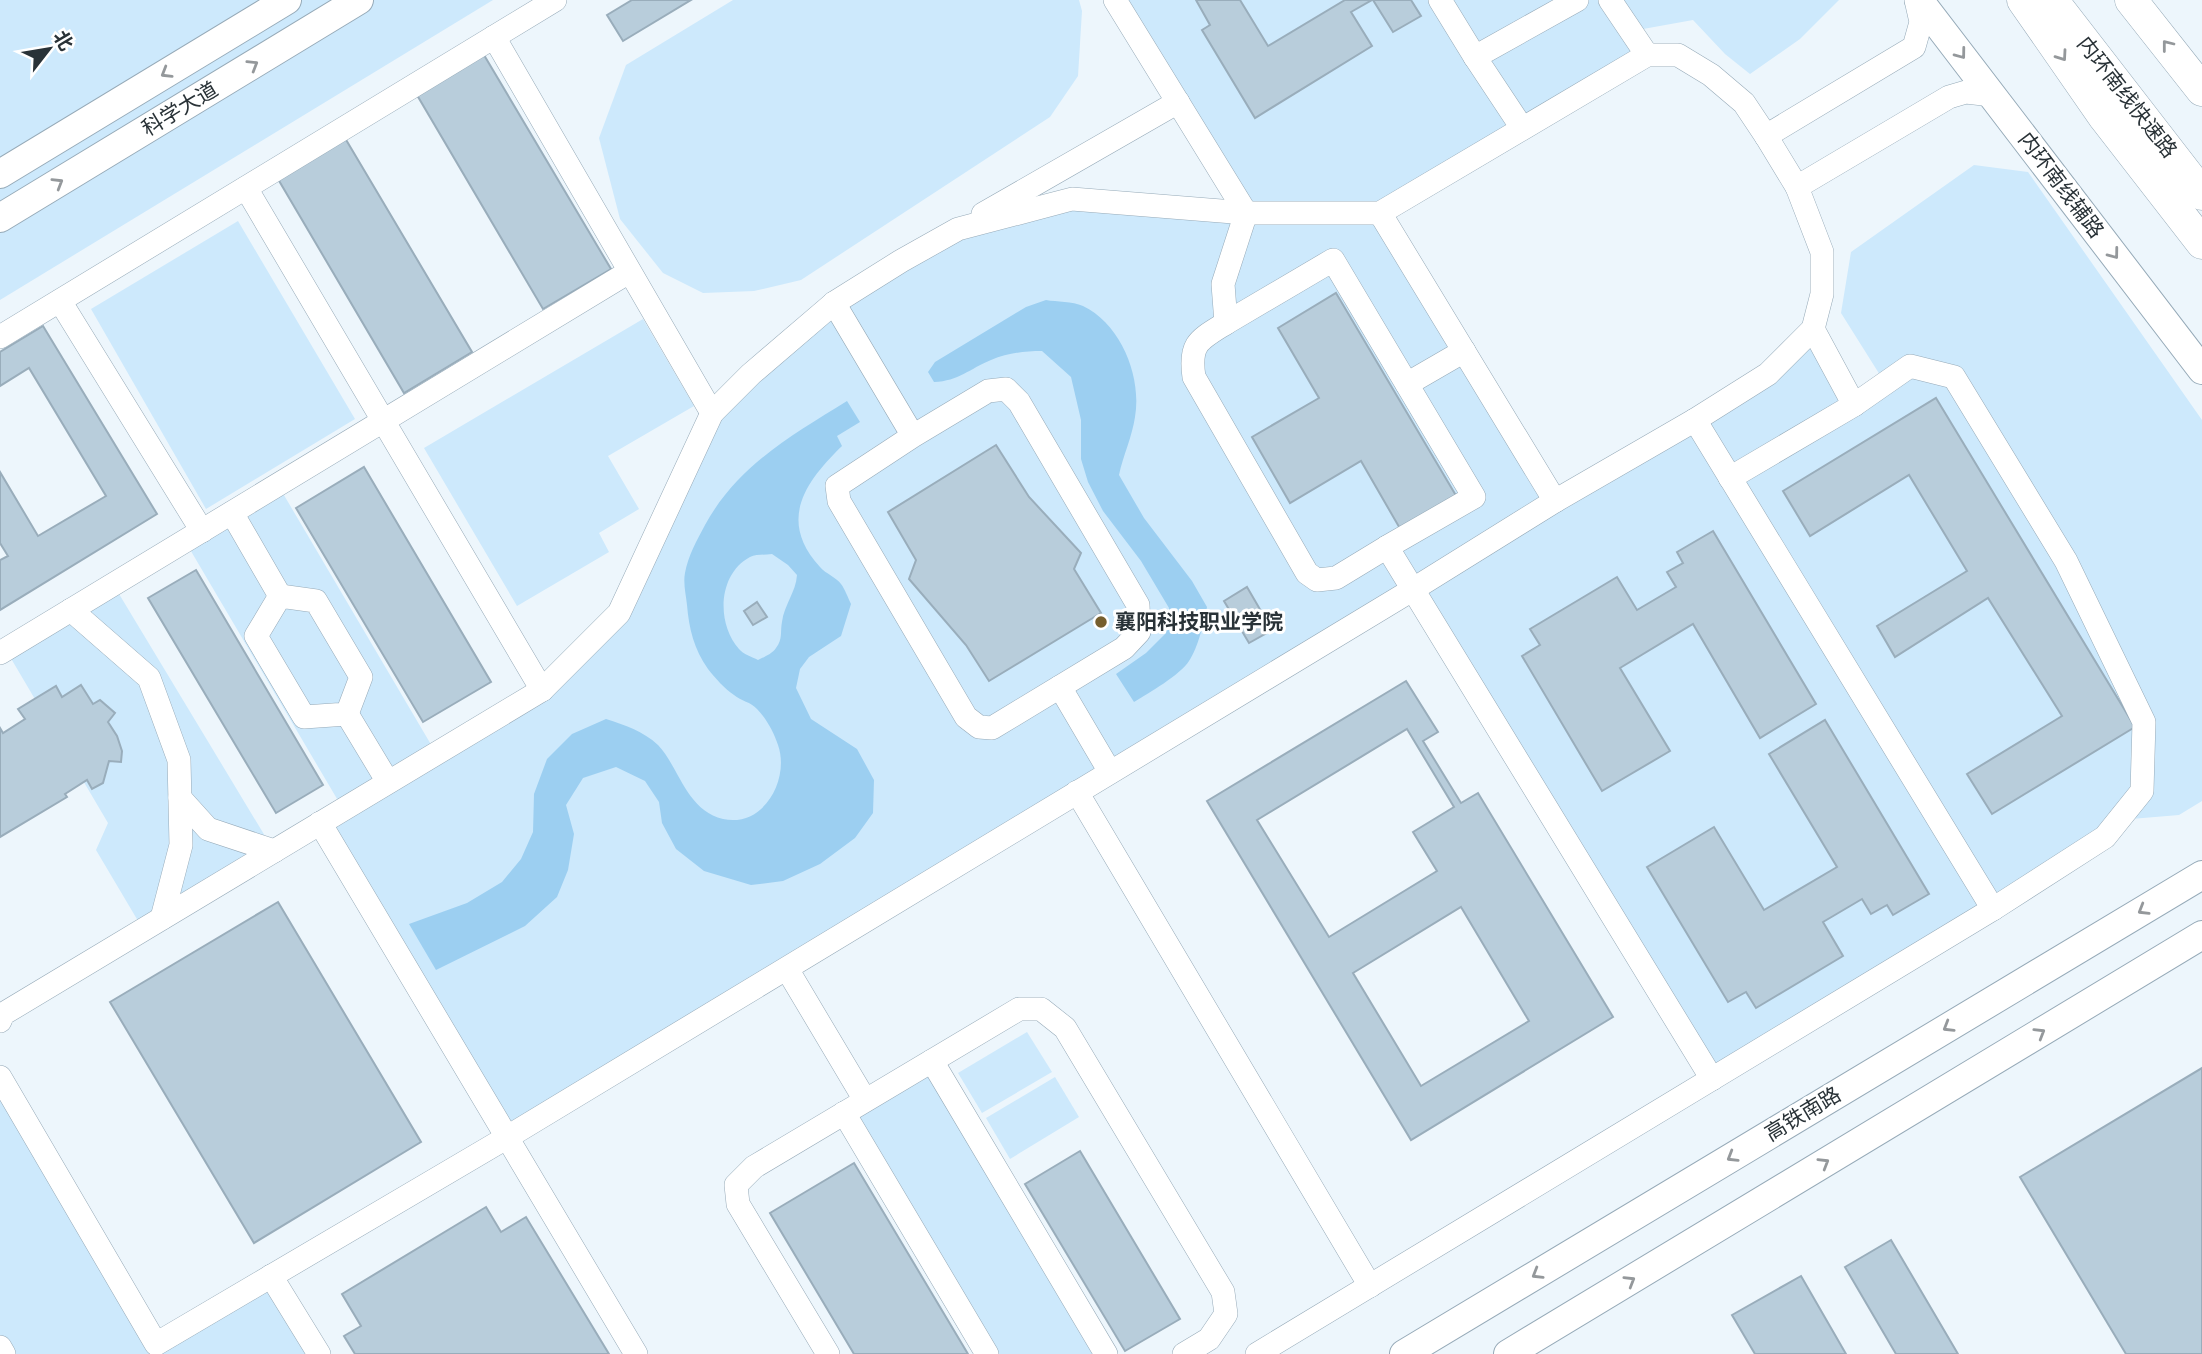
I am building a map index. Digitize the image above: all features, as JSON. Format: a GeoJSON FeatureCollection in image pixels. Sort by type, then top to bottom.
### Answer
{"type":"FeatureCollection","features":[{"type":"Feature","properties":{"kind":"highway"},"geometry":{"type":"LineString","coordinates":[[2023,0],[2105,118],[2202,243]]}},
{"type":"Feature","properties":{"kind":"highway","name":"内环南线快速路"},"geometry":{"type":"LineString","coordinates":[[2052,0],[2202,194]]}},
{"type":"Feature","properties":{"kind":"highway"},"geometry":{"type":"LineString","coordinates":[[2131,0],[2202,90]]}},
{"type":"Feature","properties":{"kind":"main road","name":"科学大道"},"geometry":{"type":"LineString","coordinates":[[0,174],[287,0]]}},
{"type":"Feature","properties":{"kind":"main road","name":"科学大道"},"geometry":{"type":"LineString","coordinates":[[0,218],[359,0]]}},
{"type":"Feature","properties":{"kind":"main road","name":"内环南线辅路"},"geometry":{"type":"LineString","coordinates":[[1917,0],[2197,360]]}},
{"type":"Feature","properties":{"kind":"main road","name":"高铁南路"},"geometry":{"type":"LineString","coordinates":[[1404,1354],[2202,875]]}},
{"type":"Feature","properties":{"kind":"main road"},"geometry":{"type":"LineString","coordinates":[[1508,1354],[2202,936]]}},
{"type":"Feature","properties":{"kind":"street"},"geometry":{"type":"LineString","coordinates":[[0,337],[555,0]]}},
{"type":"Feature","properties":{"kind":"street"},"geometry":{"type":"LineString","coordinates":[[1115,0],[1246,213],[1223,284],[1226,323]]}},
{"type":"Feature","properties":{"kind":"street"},"geometry":{"type":"LineString","coordinates":[[1440,0],[1522,128]]}},
{"type":"Feature","properties":{"kind":"street"},"geometry":{"type":"LineString","coordinates":[[1475,57],[1577,0]]}},
{"type":"Feature","properties":{"kind":"street"},"geometry":{"type":"LineString","coordinates":[[1610,0],[1647,55]]}},
{"type":"Feature","properties":{"kind":"street"},"geometry":{"type":"LineString","coordinates":[[1766,136],[1914,47],[1921,22],[1917,0]]}},
{"type":"Feature","properties":{"kind":"street"},"geometry":{"type":"LineString","coordinates":[[494,37],[712,413]]}},
{"type":"Feature","properties":{"kind":"street"},"geometry":{"type":"LineString","coordinates":[[4,1093],[159,1349],[271,1276],[787,969],[1768,374],[1813,329],[1822,294],[1822,252],[1797,187],[1744,103],[1711,75],[1678,55],[1647,55],[1380,213],[1246,213],[1072,199],[958,229]]}},
{"type":"Feature","properties":{"kind":"street"},"geometry":{"type":"LineString","coordinates":[[1797,187],[1949,97],[1966,92],[1992,95]]}},
{"type":"Feature","properties":{"kind":"street"},"geometry":{"type":"LineString","coordinates":[[1,1014],[542,690],[619,613],[712,413],[751,374],[834,303],[1178,103]]}},
{"type":"Feature","properties":{"kind":"street"},"geometry":{"type":"LineString","coordinates":[[246,188],[542,690]]}},
{"type":"Feature","properties":{"kind":"street"},"geometry":{"type":"LineString","coordinates":[[1380,213],[1555,501]]}},
{"type":"Feature","properties":{"kind":"street"},"geometry":{"type":"LineString","coordinates":[[1333,260],[1474,496],[1336,578],[1317,580],[1307,573],[1194,377],[1191,356],[1201,339],[1226,323],[1333,260]]}},
{"type":"Feature","properties":{"kind":"street"},"geometry":{"type":"LineString","coordinates":[[0,653],[629,272]]}},
{"type":"Feature","properties":{"kind":"street"},"geometry":{"type":"LineString","coordinates":[[60,301],[201,531]]}},
{"type":"Feature","properties":{"kind":"street"},"geometry":{"type":"LineString","coordinates":[[834,303],[914,436]]}},
{"type":"Feature","properties":{"kind":"street"},"geometry":{"type":"LineString","coordinates":[[1813,329],[1854,405]]}},
{"type":"Feature","properties":{"kind":"street"},"geometry":{"type":"LineString","coordinates":[[1407,384],[1464,351]]}},
{"type":"Feature","properties":{"kind":"street"},"geometry":{"type":"LineString","coordinates":[[1258,1354],[1993,909],[2105,837],[2142,791],[2144,722],[2066,561],[1954,377],[1910,366],[1854,405],[1730,478]]}},
{"type":"Feature","properties":{"kind":"street"},"geometry":{"type":"LineString","coordinates":[[1006,389],[1019,402],[1138,605],[1139,632],[1124,648],[992,728],[979,727],[966,717],[839,501],[838,486],[914,436],[988,391],[1006,389]]}},
{"type":"Feature","properties":{"kind":"street"},"geometry":{"type":"LineString","coordinates":[[1695,420],[1993,909]]}},
{"type":"Feature","properties":{"kind":"street"},"geometry":{"type":"LineString","coordinates":[[232,513],[280,596]]}},
{"type":"Feature","properties":{"kind":"street"},"geometry":{"type":"LineString","coordinates":[[1387,547],[1712,1079]]}},
{"type":"Feature","properties":{"kind":"street"},"geometry":{"type":"LineString","coordinates":[[280,596],[256,636],[304,717],[347,714]]}},
{"type":"Feature","properties":{"kind":"street"},"geometry":{"type":"LineString","coordinates":[[280,596],[316,601],[361,677],[347,714]]}},
{"type":"Feature","properties":{"kind":"street"},"geometry":{"type":"LineString","coordinates":[[71,610],[149,678],[179,760],[181,845],[162,918]]}},
{"type":"Feature","properties":{"kind":"street"},"geometry":{"type":"LineString","coordinates":[[1060,687],[1110,772]]}},
{"type":"Feature","properties":{"kind":"street"},"geometry":{"type":"LineString","coordinates":[[347,714],[388,782]]}},
{"type":"Feature","properties":{"kind":"street"},"geometry":{"type":"LineString","coordinates":[[1077,792],[1370,1286]]}},
{"type":"Feature","properties":{"kind":"street"},"geometry":{"type":"LineString","coordinates":[[180,798],[208,829],[274,851]]}},
{"type":"Feature","properties":{"kind":"street"},"geometry":{"type":"LineString","coordinates":[[320,824],[636,1354]]}},
{"type":"Feature","properties":{"kind":"street"},"geometry":{"type":"LineString","coordinates":[[787,969],[865,1100]]}},
{"type":"Feature","properties":{"kind":"street"},"geometry":{"type":"LineString","coordinates":[[828,1354],[738,1204],[736,1185],[754,1167],[1019,1009],[1041,1009],[1065,1028],[1223,1292],[1226,1314],[1209,1339],[1184,1354]]}},
{"type":"Feature","properties":{"kind":"street"},"geometry":{"type":"LineString","coordinates":[[932,1061],[1106,1354]]}},
{"type":"Feature","properties":{"kind":"street"},"geometry":{"type":"LineString","coordinates":[[844,1113],[987,1354]]}},
{"type":"Feature","properties":{"kind":"street"},"geometry":{"type":"LineString","coordinates":[[271,1276],[319,1354]]}},
{"type":"Feature","properties":{"kind":"street"},"geometry":{"type":"LineString","coordinates":[[0,1347],[4,1354]]}},
{"type":"Feature","properties":{"kind":"shaded area"},"geometry":{"type":"Polygon","coordinates":[[[0,0],[493,0],[0,300],[0,0]]]}},
{"type":"Feature","properties":{"kind":"shaded area"},"geometry":{"type":"Polygon","coordinates":[[[733,0],[1079,0],[1082,11],[1078,76],[1050,117],[801,280],[754,291],[703,293],[663,273],[620,219],[599,138],[626,65],[733,0]]]}},
{"type":"Feature","properties":{"kind":"shaded area"},"geometry":{"type":"Polygon","coordinates":[[[1115,0],[1839,0],[1800,39],[1750,74],[1725,54],[1693,20],[1632,31],[1647,55],[1380,212],[1555,501],[1695,420],[1813,329],[1854,405],[1885,383],[1841,313],[1851,252],[1974,165],[2028,172],[2202,420],[2202,801],[2179,815],[2119,820],[1712,1079],[1412,591],[506,1138],[320,823],[343,809],[185,541],[278,485],[436,753],[542,690],[619,613],[712,413],[901,261],[1072,199],[1245,213],[1115,0]]]}},
{"type":"Feature","properties":{"kind":"shaded area"},"geometry":{"type":"Polygon","coordinates":[[[238,221],[355,419],[206,509],[91,309],[238,221]]]}},
{"type":"Feature","properties":{"kind":"shaded area"},"geometry":{"type":"Polygon","coordinates":[[[643,319],[694,406],[608,456],[639,509],[599,533],[609,552],[517,606],[424,448],[643,319]]]}},
{"type":"Feature","properties":{"kind":"shaded area"},"geometry":{"type":"Polygon","coordinates":[[[113,584],[274,851],[144,931],[96,850],[108,823],[6,650],[113,584]]]}},
{"type":"Feature","properties":{"kind":"shaded area"},"geometry":{"type":"Polygon","coordinates":[[[1027,1032],[1052,1072],[982,1113],[958,1073],[1027,1032]]]}},
{"type":"Feature","properties":{"kind":"shaded area"},"geometry":{"type":"Polygon","coordinates":[[[932,1061],[1106,1354],[987,1354],[844,1113],[932,1061]]]}},
{"type":"Feature","properties":{"kind":"shaded area"},"geometry":{"type":"Polygon","coordinates":[[[0,1077],[156,1344],[271,1276],[319,1354],[4,1354],[0,1347],[0,1077]]]}},
{"type":"Feature","properties":{"kind":"shaded area"},"geometry":{"type":"Polygon","coordinates":[[[1055,1077],[1079,1117],[1010,1159],[986,1118],[1055,1077]]]}},
{"type":"Feature","properties":{"kind":"water"},"geometry":{"type":"Polygon","coordinates":[[[1046,300],[1079,304],[1096,314],[1118,338],[1126,353],[1132,369],[1136,401],[1134,424],[1119,475],[1144,518],[1192,581],[1207,607],[1198,642],[1189,661],[1172,678],[1134,702],[1116,674],[1146,653],[1166,633],[1169,608],[1141,561],[1103,511],[1088,482],[1081,459],[1081,420],[1071,377],[1042,351],[1004,356],[943,381],[934,382],[928,372],[935,362],[1026,307],[1046,300]]]}},
{"type":"Feature","properties":{"kind":"water"},"geometry":{"type":"Polygon","coordinates":[[[847,401],[860,422],[837,436],[842,446],[807,488],[798,518],[800,534],[807,550],[822,569],[841,584],[851,604],[841,636],[809,657],[800,669],[796,688],[811,719],[857,749],[874,780],[873,813],[855,838],[820,864],[783,881],[751,885],[704,871],[676,849],[662,823],[659,802],[645,781],[616,767],[583,778],[566,805],[574,834],[568,870],[557,897],[525,926],[436,970],[409,924],[467,903],[502,882],[521,859],[533,832],[534,794],[547,759],[572,734],[606,719],[640,732],[658,745],[700,807],[723,819],[738,820],[751,816],[762,809],[770,798],[777,786],[780,772],[781,758],[776,740],[767,721],[757,709],[727,690],[703,661],[691,631],[685,573],[705,525],[733,485],[786,440],[847,401]],[[772,554],[752,556],[739,565],[726,587],[724,613],[732,638],[741,651],[758,660],[772,652],[780,642],[783,616],[797,575],[772,554]]]}},
{"type":"Feature","properties":{"kind":"building"},"geometry":{"type":"Polygon","coordinates":[[[632,0],[691,0],[623,41],[607,15],[632,0]]]}},
{"type":"Feature","properties":{"kind":"building"},"geometry":{"type":"Polygon","coordinates":[[[1196,0],[1240,0],[1268,46],[1345,0],[1372,0],[1351,12],[1372,46],[1255,118],[1202,30],[1210,25],[1196,0]]]}},
{"type":"Feature","properties":{"kind":"building"},"geometry":{"type":"Polygon","coordinates":[[[1373,0],[1411,0],[1421,16],[1393,32],[1373,0]]]}},
{"type":"Feature","properties":{"kind":"building"},"geometry":{"type":"Polygon","coordinates":[[[484,55],[611,269],[543,309],[417,95],[484,55]]]}},
{"type":"Feature","properties":{"kind":"building"},"geometry":{"type":"Polygon","coordinates":[[[345,138],[472,352],[404,393],[278,179],[345,138]]]}},
{"type":"Feature","properties":{"kind":"building"},"geometry":{"type":"Polygon","coordinates":[[[1336,293],[1458,499],[1402,532],[1361,461],[1290,503],[1252,437],[1319,398],[1278,328],[1336,293]]]}},
{"type":"Feature","properties":{"kind":"building"},"geometry":{"type":"Polygon","coordinates":[[[43,326],[157,514],[0,610],[0,560],[8,556],[0,543],[0,472],[38,536],[106,496],[29,368],[0,386],[0,352],[43,326]]]}},
{"type":"Feature","properties":{"kind":"building"},"geometry":{"type":"Polygon","coordinates":[[[1936,398],[2135,727],[1992,814],[1967,774],[2062,716],[1988,598],[1895,657],[1877,626],[1967,571],[1909,475],[1810,536],[1783,491],[1936,398]]]}},
{"type":"Feature","properties":{"kind":"building"},"geometry":{"type":"Polygon","coordinates":[[[996,445],[1029,497],[1081,553],[1074,569],[1101,613],[989,681],[966,645],[909,579],[916,560],[888,512],[996,445]]]}},
{"type":"Feature","properties":{"kind":"building"},"geometry":{"type":"Polygon","coordinates":[[[364,467],[491,682],[423,722],[296,508],[364,467]]]}},
{"type":"Feature","properties":{"kind":"building"},"geometry":{"type":"Polygon","coordinates":[[[1713,531],[1816,704],[1760,738],[1693,624],[1620,668],[1670,751],[1602,791],[1522,656],[1540,645],[1530,629],[1617,577],[1637,610],[1676,587],[1667,572],[1683,563],[1677,552],[1713,531]]]}},
{"type":"Feature","properties":{"kind":"building"},"geometry":{"type":"Polygon","coordinates":[[[196,570],[323,785],[276,813],[148,598],[196,570]]]}},
{"type":"Feature","properties":{"kind":"building"},"geometry":{"type":"Polygon","coordinates":[[[1247,587],[1272,630],[1249,643],[1224,601],[1247,587]]]}},
{"type":"Feature","properties":{"kind":"building"},"geometry":{"type":"Polygon","coordinates":[[[757,602],[767,617],[753,625],[744,611],[757,602]]]}},
{"type":"Feature","properties":{"kind":"building"},"geometry":{"type":"Polygon","coordinates":[[[1406,681],[1438,732],[1423,741],[1461,803],[1478,793],[1613,1017],[1411,1140],[1207,801],[1406,681]],[[1407,729],[1257,820],[1329,937],[1437,871],[1413,832],[1454,807],[1407,729]],[[1461,907],[1353,973],[1421,1086],[1529,1021],[1461,907]]]}},
{"type":"Feature","properties":{"kind":"building"},"geometry":{"type":"Polygon","coordinates":[[[81,685],[93,704],[100,700],[115,713],[108,722],[122,751],[121,762],[109,761],[103,783],[92,789],[87,780],[65,794],[67,797],[0,837],[0,728],[3,733],[25,719],[18,709],[56,686],[62,697],[81,685]]]}},
{"type":"Feature","properties":{"kind":"building"},"geometry":{"type":"Polygon","coordinates":[[[1825,720],[1929,894],[1893,915],[1887,905],[1871,914],[1862,899],[1823,922],[1843,956],[1756,1008],[1746,992],[1728,1002],[1647,867],[1714,827],[1764,910],[1837,867],[1769,754],[1825,720]]]}},
{"type":"Feature","properties":{"kind":"building"},"geometry":{"type":"Polygon","coordinates":[[[278,902],[421,1142],[254,1243],[110,1002],[278,902]]]}},
{"type":"Feature","properties":{"kind":"building"},"geometry":{"type":"Polygon","coordinates":[[[2202,1068],[2202,1354],[2126,1354],[2020,1177],[2202,1068]]]}},
{"type":"Feature","properties":{"kind":"building"},"geometry":{"type":"Polygon","coordinates":[[[1080,1151],[1180,1319],[1125,1351],[1025,1184],[1080,1151]]]}},
{"type":"Feature","properties":{"kind":"building"},"geometry":{"type":"Polygon","coordinates":[[[854,1163],[968,1354],[854,1354],[770,1213],[854,1163]]]}},
{"type":"Feature","properties":{"kind":"building"},"geometry":{"type":"Polygon","coordinates":[[[486,1207],[501,1232],[526,1217],[609,1354],[355,1354],[344,1336],[361,1326],[342,1294],[486,1207]]]}},
{"type":"Feature","properties":{"kind":"building"},"geometry":{"type":"Polygon","coordinates":[[[1891,1240],[1958,1354],[1896,1354],[1845,1267],[1891,1240]]]}},
{"type":"Feature","properties":{"kind":"building"},"geometry":{"type":"Polygon","coordinates":[[[1801,1276],[1846,1354],[1755,1354],[1732,1315],[1801,1276]]]}},
{"type":"Feature","properties":{"kind":"place","name":"襄阳科技职业学院"},"geometry":{"type":"Point","coordinates":[1101,622]}}]}
